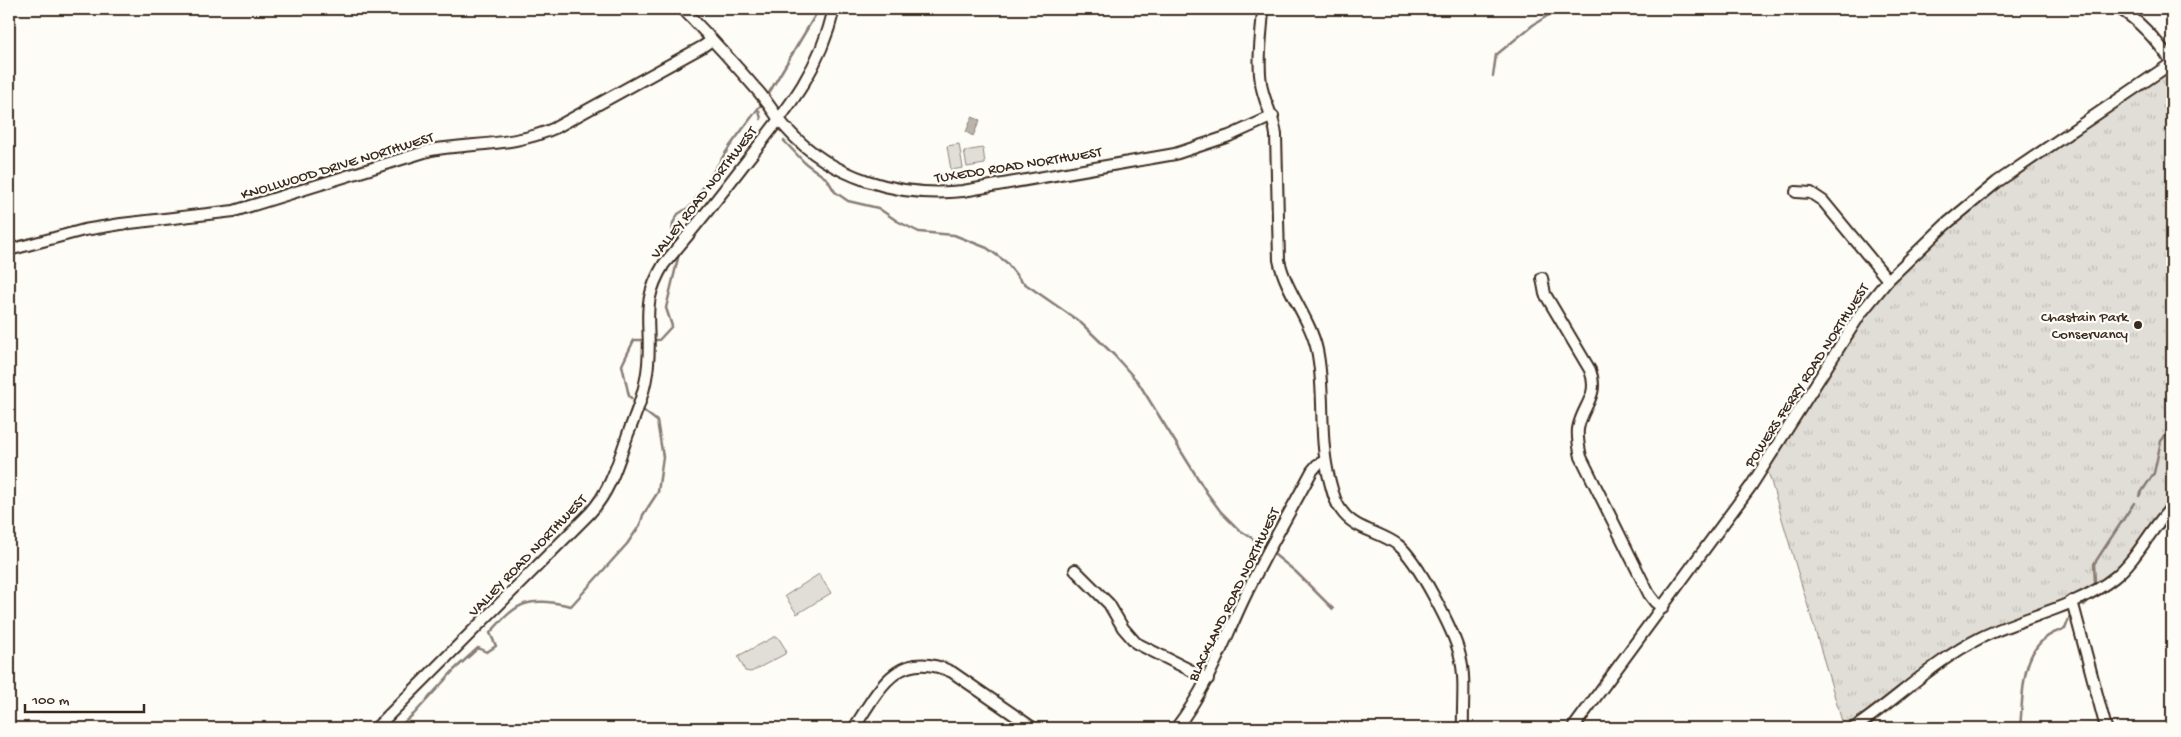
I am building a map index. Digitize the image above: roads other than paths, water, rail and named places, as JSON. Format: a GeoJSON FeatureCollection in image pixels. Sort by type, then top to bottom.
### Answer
{"type":"FeatureCollection","features":[{"type":"Feature","properties":{"kind":"street","name":"TUXEDO ROAD NORTHWEST"},"geometry":{"type":"LineString","coordinates":[[683,9],[758,90],[779,119],[811,151],[846,173],[900,190],[940,194],[963,191],[1175,154],[1228,136],[1273,116]]}},
{"type":"Feature","properties":{"kind":"street","name":"VALLEY ROAD NORTHWEST"},"geometry":{"type":"LineString","coordinates":[[376,728],[599,503],[613,477],[644,390],[649,361],[647,307],[655,279],[664,264],[779,119],[812,71],[830,27],[834,9]]}},
{"type":"Feature","properties":{"kind":"street"},"geometry":{"type":"LineString","coordinates":[[1263,9],[1260,76],[1263,92],[1273,116],[1276,135],[1279,260],[1284,279],[1309,326],[1317,350],[1325,461],[1334,497],[1341,511],[1356,524],[1400,546],[1414,562],[1456,644],[1460,657],[1463,728]]}},
{"type":"Feature","properties":{"kind":"street"},"geometry":{"type":"LineString","coordinates":[[2120,9],[2138,23],[2161,47],[2172,63]]}},
{"type":"Feature","properties":{"kind":"street","name":"KNOLLWOOD DRIVE NORTHWEST"},"geometry":{"type":"LineString","coordinates":[[9,250],[84,230],[234,211],[431,150],[529,138],[555,128],[712,40]]}},
{"type":"Feature","properties":{"kind":"street","name":"POWERS FERRY ROAD NORTHWEST"},"geometry":{"type":"LineString","coordinates":[[1573,728],[1751,486],[1861,313],[1888,280],[1945,225],[1997,182],[2172,63]]}},
{"type":"Feature","properties":{"kind":"street"},"geometry":{"type":"LineString","coordinates":[[1796,192],[1811,193],[1823,201],[1888,280]]}},
{"type":"Feature","properties":{"kind":"street"},"geometry":{"type":"LineString","coordinates":[[1542,278],[1545,294],[1590,370],[1593,380],[1592,396],[1578,429],[1581,456],[1649,594],[1663,608]]}},
{"type":"Feature","properties":{"kind":"street","name":"BLACKLAND ROAD NORTHWEST"},"geometry":{"type":"LineString","coordinates":[[1176,728],[1190,711],[1208,679],[1241,606],[1312,471],[1318,464],[1325,461]]}},
{"type":"Feature","properties":{"kind":"street"},"geometry":{"type":"LineString","coordinates":[[1854,728],[1889,703],[1928,670],[1960,649],[1999,629],[2097,590],[2115,577],[2128,563],[2172,507]]}},
{"type":"Feature","properties":{"kind":"street"},"geometry":{"type":"LineString","coordinates":[[1075,570],[1109,604],[1123,628],[1136,643],[1208,679]]}},
{"type":"Feature","properties":{"kind":"street"},"geometry":{"type":"LineString","coordinates":[[2072,601],[2106,728]]}},
{"type":"Feature","properties":{"kind":"street"},"geometry":{"type":"LineString","coordinates":[[854,728],[879,688],[890,677],[904,668],[927,664],[940,666],[952,672],[1033,728]]}},
{"type":"Feature","properties":{"kind":"water"},"geometry":{"type":"Polygon","coordinates":[[[972,117],[980,120],[973,136],[966,132],[972,117]]]}},
{"type":"Feature","properties":{"kind":"waterway"},"geometry":{"type":"LineString","coordinates":[[766,98],[819,9]]}},
{"type":"Feature","properties":{"kind":"waterway"},"geometry":{"type":"LineString","coordinates":[[1493,76],[1496,55],[1533,25],[1558,9]]}},
{"type":"Feature","properties":{"kind":"waterway"},"geometry":{"type":"LineString","coordinates":[[674,242],[672,237],[673,223],[678,214],[691,206],[730,146],[763,102]]}},
{"type":"Feature","properties":{"kind":"waterway"},"geometry":{"type":"LineString","coordinates":[[759,111],[761,119]]}},
{"type":"Feature","properties":{"kind":"waterway"},"geometry":{"type":"LineString","coordinates":[[784,141],[805,163],[827,179],[835,192],[848,201],[878,208],[897,221],[919,232],[954,235],[987,248],[1006,262],[1021,281],[1080,322],[1114,355],[1138,382],[1207,493],[1221,512],[1238,529],[1261,544]]}},
{"type":"Feature","properties":{"kind":"waterway"},"geometry":{"type":"LineString","coordinates":[[655,340],[659,340],[672,326],[666,308],[679,254]]}},
{"type":"Feature","properties":{"kind":"waterway"},"geometry":{"type":"LineString","coordinates":[[632,399],[629,396],[622,365],[634,340],[641,340]]}},
{"type":"Feature","properties":{"kind":"waterway"},"geometry":{"type":"LineString","coordinates":[[397,728],[414,714],[454,670],[478,648],[487,652],[496,646],[490,633],[509,614],[525,604],[534,602],[571,606],[627,544],[658,492],[663,457],[657,421],[644,411]]}},
{"type":"Feature","properties":{"kind":"waterway"},"geometry":{"type":"LineString","coordinates":[[2139,496],[2154,473],[2161,441],[2170,430]]}},
{"type":"Feature","properties":{"kind":"waterway"},"geometry":{"type":"LineString","coordinates":[[2095,582],[2094,564],[2134,503]]}},
{"type":"Feature","properties":{"kind":"waterway"},"geometry":{"type":"LineString","coordinates":[[1275,555],[1296,572],[1333,609]]}},
{"type":"Feature","properties":{"kind":"waterway"},"geometry":{"type":"LineString","coordinates":[[2084,605],[2089,600]]}},
{"type":"Feature","properties":{"kind":"waterway"},"geometry":{"type":"LineString","coordinates":[[2020,728],[2024,683],[2032,655],[2039,644],[2050,635],[2065,629],[2070,616]]}},
{"type":"Feature","properties":{"kind":"place","name":"Chastain Park Conservancy"},"geometry":{"type":"Point","coordinates":[2138,325]}}]}
